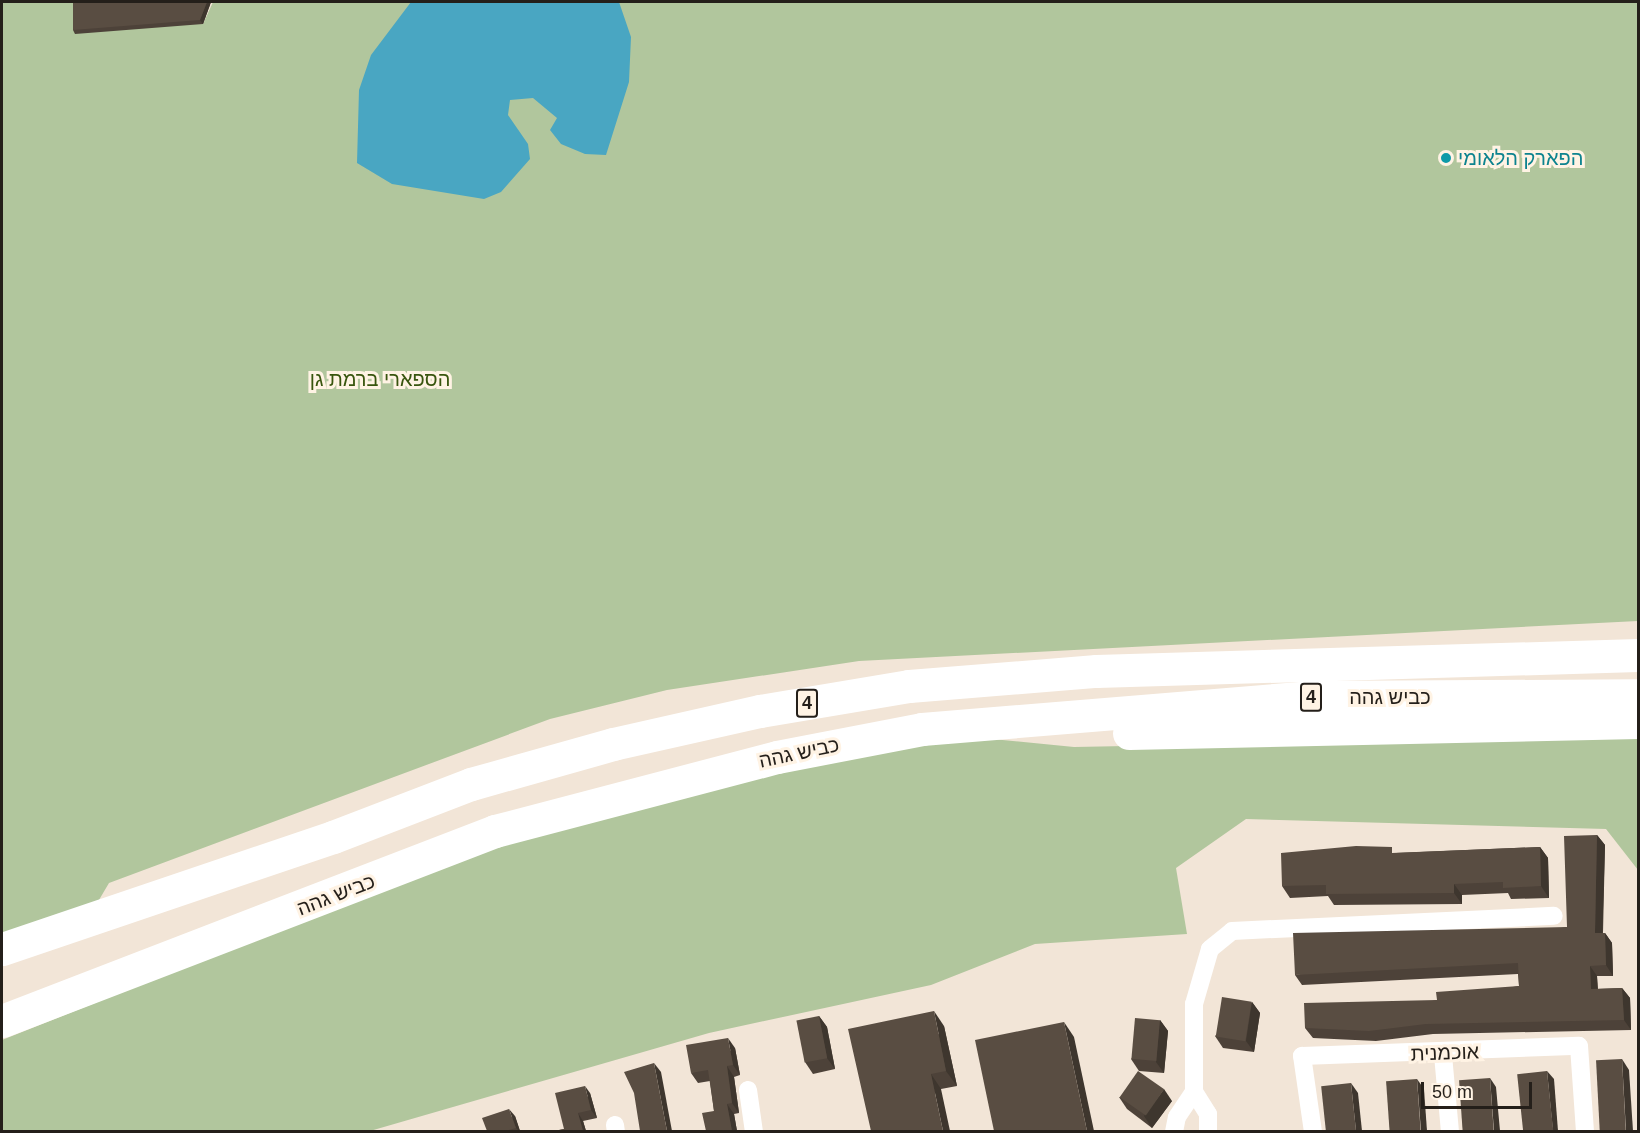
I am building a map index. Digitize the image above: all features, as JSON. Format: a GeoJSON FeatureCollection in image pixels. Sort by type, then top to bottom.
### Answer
{"type":"FeatureCollection","features":[{"type":"Feature","properties":{"kind":"highway","name":"כביש גהה"},"geometry":{"type":"LineString","coordinates":[[5,948],[333,837],[471,784],[613,744],[760,711],[909,686],[1096,671],[1638,655]]}},
{"type":"Feature","properties":{"kind":"highway","name":"כביש גהה"},"geometry":{"type":"LineString","coordinates":[[2,1021],[495,831],[777,757],[922,729],[1310,697],[1638,695]]}},
{"type":"Feature","properties":{"kind":"highway"},"geometry":{"type":"LineString","coordinates":[[984,724],[1074,734],[1638,722]]}},
{"type":"Feature","properties":{"kind":"street"},"geometry":{"type":"LineString","coordinates":[[1208,1131],[1208,1114],[1194,1092],[1194,1004],[1210,949],[1232,931],[1554,915]]}},
{"type":"Feature","properties":{"kind":"street","name":"אוכמנית"},"geometry":{"type":"LineString","coordinates":[[1313,1131],[1302,1056],[1443,1055],[1579,1046],[1585,1131]]}},
{"type":"Feature","properties":{"kind":"street"},"geometry":{"type":"LineString","coordinates":[[1443,1055],[1450,1131]]}},
{"type":"Feature","properties":{"kind":"street"},"geometry":{"type":"LineString","coordinates":[[748,1090],[754,1131]]}},
{"type":"Feature","properties":{"kind":"street"},"geometry":{"type":"LineString","coordinates":[[1174,1131],[1177,1117],[1194,1092]]}},
{"type":"Feature","properties":{"kind":"green space","name":"הספארי ברמת גן"},"geometry":{"type":"Polygon","coordinates":[[[2,2],[76,2],[203,24],[213,2],[1638,2],[1638,621],[859,661],[667,690],[550,719],[109,883],[96,905],[2,940],[2,2]]]}},
{"type":"Feature","properties":{"kind":"green space"},"geometry":{"type":"Polygon","coordinates":[[[1638,736],[1638,870],[1606,829],[1246,819],[1176,868],[1187,934],[1035,944],[931,985],[709,1033],[370,1131],[2,1132],[2,1040],[529,830],[899,742],[982,738],[1074,747],[1638,736]]]}},
{"type":"Feature","properties":{"kind":"water"},"geometry":{"type":"Polygon","coordinates":[[[411,2],[619,2],[631,37],[629,82],[606,155],[585,154],[561,144],[550,130],[557,118],[533,98],[510,100],[508,115],[528,144],[530,159],[501,192],[484,199],[392,184],[357,163],[359,90],[371,55],[411,2]]]}},
{"type":"Feature","properties":{"kind":"building"},"geometry":{"type":"Polygon","coordinates":[[[73,2],[207,2],[200,20],[73,30],[73,2]]]}},
{"type":"Feature","properties":{"kind":"building"},"geometry":{"type":"Polygon","coordinates":[[[1597,835],[1595,933],[1605,933],[1606,965],[1590,966],[1591,989],[1622,988],[1624,1020],[1426,1024],[1369,1031],[1305,1028],[1304,1003],[1437,1000],[1436,992],[1519,986],[1518,963],[1295,975],[1293,933],[1567,927],[1564,836],[1597,835]]]}},
{"type":"Feature","properties":{"kind":"building"},"geometry":{"type":"Polygon","coordinates":[[[1356,846],[1392,847],[1392,853],[1540,847],[1541,886],[1503,888],[1503,882],[1454,884],[1454,893],[1326,894],[1326,885],[1282,886],[1281,853],[1356,846]]]}},
{"type":"Feature","properties":{"kind":"building"},"geometry":{"type":"Polygon","coordinates":[[[1222,997],[1252,1002],[1245,1041],[1216,1037],[1222,997]]]}},
{"type":"Feature","properties":{"kind":"building"},"geometry":{"type":"Polygon","coordinates":[[[934,1011],[946,1071],[931,1074],[943,1131],[871,1131],[848,1029],[934,1011]]]}},
{"type":"Feature","properties":{"kind":"building"},"geometry":{"type":"Polygon","coordinates":[[[819,1016],[827,1058],[805,1063],[796,1020],[819,1016]]]}},
{"type":"Feature","properties":{"kind":"building"},"geometry":{"type":"Polygon","coordinates":[[[1135,1018],[1160,1020],[1156,1061],[1131,1059],[1135,1018]]]}},
{"type":"Feature","properties":{"kind":"building"},"geometry":{"type":"Polygon","coordinates":[[[1064,1022],[1087,1131],[994,1131],[975,1040],[1064,1022]]]}},
{"type":"Feature","properties":{"kind":"building"},"geometry":{"type":"Polygon","coordinates":[[[728,1038],[733,1065],[727,1066],[732,1103],[727,1104],[732,1131],[706,1131],[702,1113],[714,1111],[708,1070],[691,1073],[686,1045],[728,1038]]]}},
{"type":"Feature","properties":{"kind":"building"},"geometry":{"type":"Polygon","coordinates":[[[1622,1059],[1626,1131],[1600,1132],[1596,1060],[1622,1059]]]}},
{"type":"Feature","properties":{"kind":"building"},"geometry":{"type":"Polygon","coordinates":[[[654,1063],[667,1131],[640,1131],[634,1093],[624,1072],[654,1063]]]}},
{"type":"Feature","properties":{"kind":"building"},"geometry":{"type":"Polygon","coordinates":[[[1138,1071],[1164,1089],[1146,1116],[1120,1097],[1138,1071]]]}},
{"type":"Feature","properties":{"kind":"building"},"geometry":{"type":"Polygon","coordinates":[[[1547,1071],[1553,1131],[1523,1132],[1517,1074],[1547,1071]]]}},
{"type":"Feature","properties":{"kind":"building"},"geometry":{"type":"Polygon","coordinates":[[[1490,1078],[1494,1131],[1463,1132],[1459,1080],[1490,1078]]]}},
{"type":"Feature","properties":{"kind":"building"},"geometry":{"type":"Polygon","coordinates":[[[1417,1079],[1421,1131],[1390,1132],[1386,1081],[1417,1079]]]}},
{"type":"Feature","properties":{"kind":"building"},"geometry":{"type":"Polygon","coordinates":[[[1351,1083],[1356,1131],[1326,1132],[1321,1086],[1351,1083]]]}},
{"type":"Feature","properties":{"kind":"building"},"geometry":{"type":"Polygon","coordinates":[[[585,1086],[591,1110],[578,1113],[583,1131],[554,1131],[564,1129],[555,1093],[585,1086]]]}},
{"type":"Feature","properties":{"kind":"building"},"geometry":{"type":"Polygon","coordinates":[[[509,1109],[516,1128],[505,1131],[487,1131],[482,1118],[509,1109]]]}},
{"type":"Feature","properties":{"kind":"place","name":"הפארק הלאומי"},"geometry":{"type":"Point","coordinates":[1446,158]}}]}
